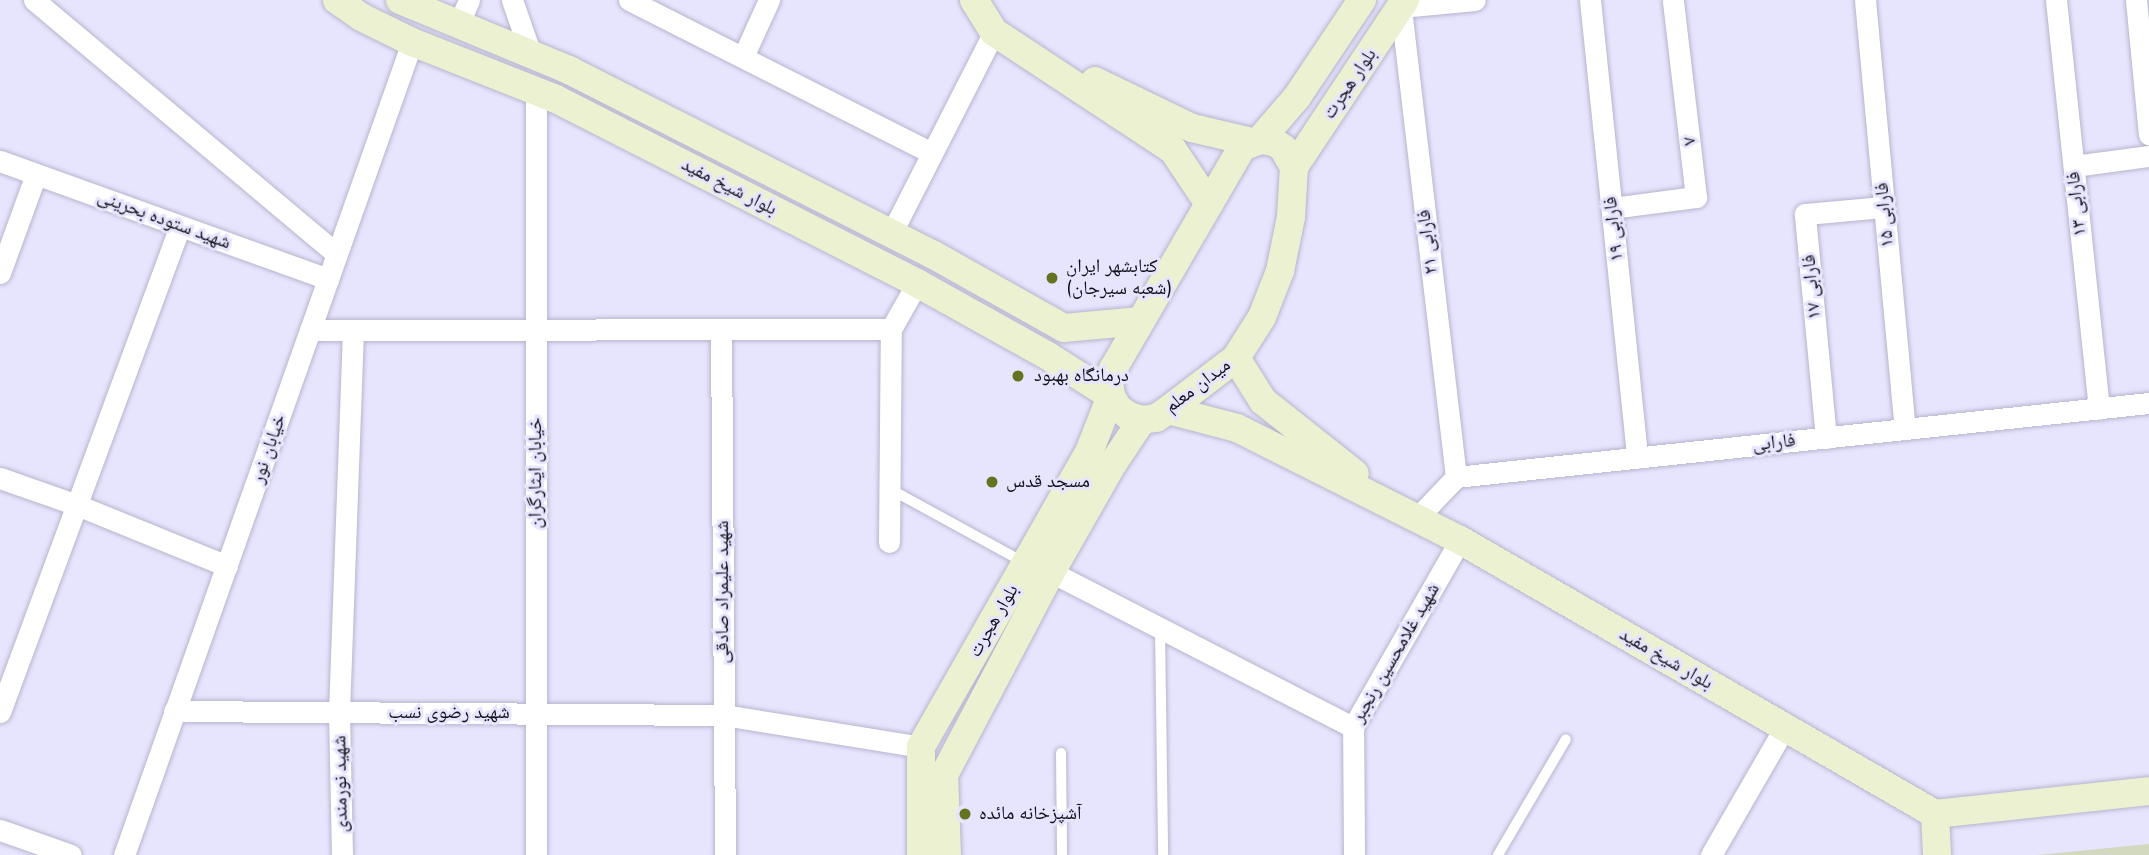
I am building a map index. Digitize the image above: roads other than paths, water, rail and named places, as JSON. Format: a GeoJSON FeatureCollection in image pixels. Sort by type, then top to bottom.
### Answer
{"type":"FeatureCollection","features":[{"type":"Feature","properties":{"kind":"street"},"geometry":{"type":"LineString","coordinates":[[34,0],[337,254]]}},
{"type":"Feature","properties":{"kind":"street","name":"بلوار شیخ مفید"},"geometry":{"type":"LineString","coordinates":[[337,0],[361,17],[412,42],[536,91],[916,283],[1048,356],[1111,396]]}},
{"type":"Feature","properties":{"kind":"street","name":"بلوار شیخ مفید"},"geometry":{"type":"LineString","coordinates":[[400,0],[464,13],[531,55],[569,70],[891,234],[1064,328]]}},
{"type":"Feature","properties":{"kind":"street"},"geometry":{"type":"LineString","coordinates":[[512,0],[531,55]]}},
{"type":"Feature","properties":{"kind":"street"},"geometry":{"type":"LineString","coordinates":[[629,0],[932,153]]}},
{"type":"Feature","properties":{"kind":"street"},"geometry":{"type":"LineString","coordinates":[[743,57],[769,0]]}},
{"type":"Feature","properties":{"kind":"street"},"geometry":{"type":"LineString","coordinates":[[974,0],[994,32],[1173,150],[1209,204]]}},
{"type":"Feature","properties":{"kind":"street","name":"بلوار هجرت"},"geometry":{"type":"LineString","coordinates":[[1256,141],[1297,97],[1362,0]]}},
{"type":"Feature","properties":{"kind":"street"},"geometry":{"type":"LineString","coordinates":[[1403,4],[1475,0]]}},
{"type":"Feature","properties":{"kind":"street","name":"فارابی ۱۹"},"geometry":{"type":"LineString","coordinates":[[1590,0],[1637,458]]}},
{"type":"Feature","properties":{"kind":"street","name":"۷"},"geometry":{"type":"LineString","coordinates":[[1612,208],[1696,197],[1673,0]]}},
{"type":"Feature","properties":{"kind":"street","name":"فارابی ۱۵"},"geometry":{"type":"LineString","coordinates":[[1865,0],[1905,429]]}},
{"type":"Feature","properties":{"kind":"street"},"geometry":{"type":"LineString","coordinates":[[2056,0],[2099,409]]}},
{"type":"Feature","properties":{"kind":"street","name":"فارابی ۱۳"},"geometry":{"type":"LineString","coordinates":[[2056,0],[2099,409]]}},
{"type":"Feature","properties":{"kind":"street"},"geometry":{"type":"LineString","coordinates":[[2136,0],[2149,134]]}},
{"type":"Feature","properties":{"kind":"street","name":"بلوار هجرت"},"geometry":{"type":"LineString","coordinates":[[1294,167],[1403,4]]}},
{"type":"Feature","properties":{"kind":"street","name":"فارابی ۲۱"},"geometry":{"type":"LineString","coordinates":[[1403,4],[1456,477]]}},
{"type":"Feature","properties":{"kind":"street"},"geometry":{"type":"LineString","coordinates":[[994,32],[1192,128],[1274,142],[1283,148],[1294,167]]}},
{"type":"Feature","properties":{"kind":"street"},"geometry":{"type":"LineString","coordinates":[[891,234],[994,32]]}},
{"type":"Feature","properties":{"kind":"street","name":"خیابان نور"},"geometry":{"type":"LineString","coordinates":[[124,855],[412,42]]}},
{"type":"Feature","properties":{"kind":"street","name":"خیابان ایثارگران"},"geometry":{"type":"LineString","coordinates":[[536,91],[536,855]]}},
{"type":"Feature","properties":{"kind":"street"},"geometry":{"type":"LineString","coordinates":[[1173,150],[1181,145],[1192,128]]}},
{"type":"Feature","properties":{"kind":"street"},"geometry":{"type":"LineString","coordinates":[[1111,396],[1113,369],[1242,147],[1256,141]]}},
{"type":"Feature","properties":{"kind":"street"},"geometry":{"type":"LineString","coordinates":[[2074,166],[2149,156]]}},
{"type":"Feature","properties":{"kind":"street","name":"شهید ستوده بحرینی"},"geometry":{"type":"LineString","coordinates":[[0,161],[328,279]]}},
{"type":"Feature","properties":{"kind":"street","name":"میدان معلم"},"geometry":{"type":"LineString","coordinates":[[1111,396],[1118,408],[1129,416],[1155,415],[1236,358],[1262,317],[1280,271],[1291,216],[1294,167]]}},
{"type":"Feature","properties":{"kind":"street"},"geometry":{"type":"LineString","coordinates":[[0,273],[36,174]]}},
{"type":"Feature","properties":{"kind":"street","name":"فارابی ۱۷"},"geometry":{"type":"LineString","coordinates":[[1826,438],[1805,214],[1884,207]]}},
{"type":"Feature","properties":{"kind":"street"},"geometry":{"type":"LineString","coordinates":[[0,712],[180,226]]}},
{"type":"Feature","properties":{"kind":"street"},"geometry":{"type":"LineString","coordinates":[[889,542],[891,329],[916,283]]}},
{"type":"Feature","properties":{"kind":"street"},"geometry":{"type":"LineString","coordinates":[[1048,356],[1061,345],[1064,328],[1141,321]]}},
{"type":"Feature","properties":{"kind":"street","name":"شهید علیمراد صادقی"},"geometry":{"type":"LineString","coordinates":[[720,329],[725,855]]}},
{"type":"Feature","properties":{"kind":"street"},"geometry":{"type":"LineString","coordinates":[[310,330],[891,329]]}},
{"type":"Feature","properties":{"kind":"street","name":"شهید نورمندی"},"geometry":{"type":"LineString","coordinates":[[342,855],[339,712],[353,330]]}},
{"type":"Feature","properties":{"kind":"street"},"geometry":{"type":"LineString","coordinates":[[1236,358],[1263,401],[1406,513]]}},
{"type":"Feature","properties":{"kind":"street","name":"بلوار هجرت"},"geometry":{"type":"LineString","coordinates":[[947,855],[944,775],[1039,568],[1111,396]]}},
{"type":"Feature","properties":{"kind":"street"},"geometry":{"type":"LineString","coordinates":[[1237,428],[1245,413],[1263,401]]}},
{"type":"Feature","properties":{"kind":"street","name":"فارابی"},"geometry":{"type":"LineString","coordinates":[[1456,477],[2149,403]]}},
{"type":"Feature","properties":{"kind":"street"},"geometry":{"type":"LineString","coordinates":[[1155,415],[1237,428],[1406,513]]}},
{"type":"Feature","properties":{"kind":"street","name":"بلوار هجرت"},"geometry":{"type":"LineString","coordinates":[[921,747],[1039,568],[1112,465],[1155,415]]}},
{"type":"Feature","properties":{"kind":"street"},"geometry":{"type":"LineString","coordinates":[[1406,513],[1456,477]]}},
{"type":"Feature","properties":{"kind":"street"},"geometry":{"type":"LineString","coordinates":[[0,478],[77,505],[227,566]]}},
{"type":"Feature","properties":{"kind":"street","name":"بلوار شیخ مفید"},"geometry":{"type":"LineString","coordinates":[[1406,513],[1460,540],[1934,814]]}},
{"type":"Feature","properties":{"kind":"street","name":"شهید غلامحسین رنجبر"},"geometry":{"type":"LineString","coordinates":[[1354,855],[1353,727],[1460,540]]}},
{"type":"Feature","properties":{"kind":"street"},"geometry":{"type":"LineString","coordinates":[[1039,568],[1353,727]]}},
{"type":"Feature","properties":{"kind":"street","name":"شهید رضوی نسب"},"geometry":{"type":"LineString","coordinates":[[174,711],[724,715],[921,747]]}},
{"type":"Feature","properties":{"kind":"street"},"geometry":{"type":"LineString","coordinates":[[1711,855],[1785,727]]}},
{"type":"Feature","properties":{"kind":"street"},"geometry":{"type":"LineString","coordinates":[[921,747],[921,855]]}},
{"type":"Feature","properties":{"kind":"street"},"geometry":{"type":"LineString","coordinates":[[1937,855],[1934,814],[2149,792]]}},
{"type":"Feature","properties":{"kind":"street"},"geometry":{"type":"LineString","coordinates":[[0,830],[71,855]]}},
{"type":"Feature","properties":{"kind":"lane"},"geometry":{"type":"LineString","coordinates":[[890,489],[1039,568]]}},
{"type":"Feature","properties":{"kind":"lane"},"geometry":{"type":"LineString","coordinates":[[1160,629],[1163,855]]}},
{"type":"Feature","properties":{"kind":"lane"},"geometry":{"type":"LineString","coordinates":[[1498,855],[1566,739]]}},
{"type":"Feature","properties":{"kind":"lane"},"geometry":{"type":"LineString","coordinates":[[1061,753],[1062,855]]}},
{"type":"Feature","properties":{"kind":"place","name":"کتابشهر ایران (شعبه سیرجان)"},"geometry":{"type":"Point","coordinates":[1052,278]}},
{"type":"Feature","properties":{"kind":"place","name":"درمانگاه بهبود"},"geometry":{"type":"Point","coordinates":[1018,376]}},
{"type":"Feature","properties":{"kind":"place","name":"مسجد قدس"},"geometry":{"type":"Point","coordinates":[992,482]}},
{"type":"Feature","properties":{"kind":"place","name":"آشپزخانه مائده"},"geometry":{"type":"Point","coordinates":[965,814]}}]}
